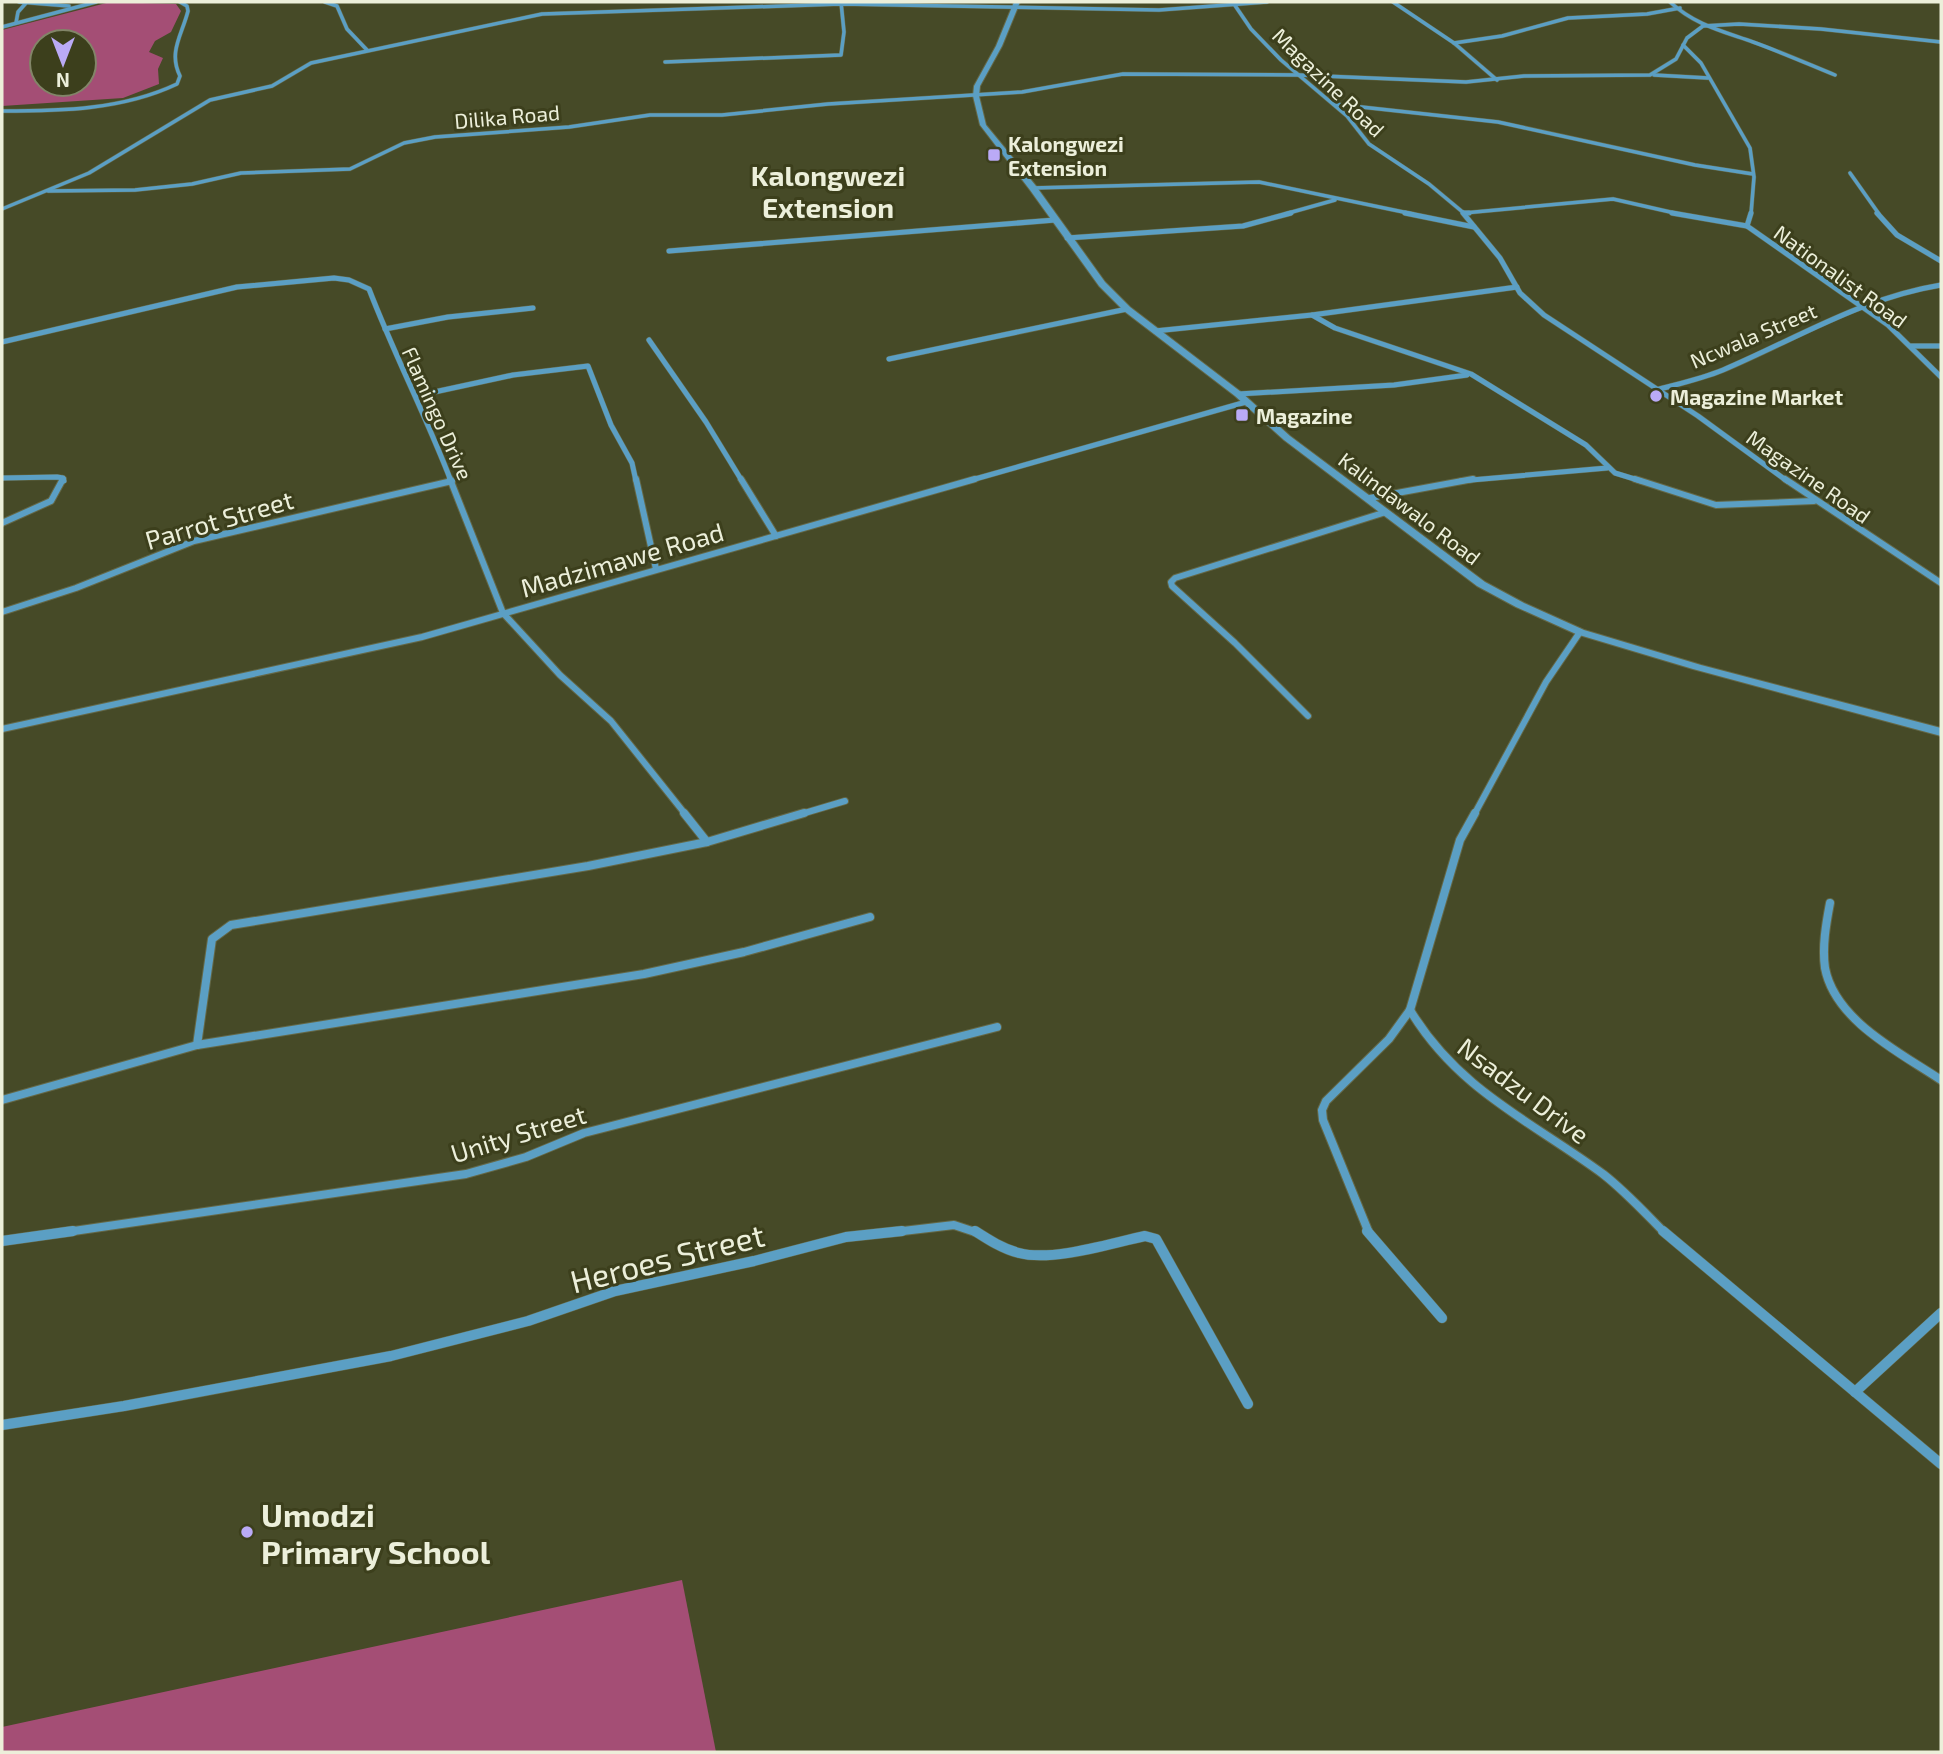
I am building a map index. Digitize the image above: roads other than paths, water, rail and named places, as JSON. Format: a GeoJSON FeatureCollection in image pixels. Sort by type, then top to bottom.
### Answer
{"type":"FeatureCollection","features":[{"type":"Feature","properties":{"kind":"street"},"geometry":{"type":"LineString","coordinates":[[19,2],[74,7]]}},
{"type":"Feature","properties":{"kind":"street"},"geometry":{"type":"LineString","coordinates":[[16,23],[18,12],[27,2]]}},
{"type":"Feature","properties":{"kind":"street"},"geometry":{"type":"LineString","coordinates":[[2,27],[96,2]]}},
{"type":"Feature","properties":{"kind":"street"},"geometry":{"type":"LineString","coordinates":[[2,111],[114,103],[177,84],[180,76],[175,69],[173,53],[188,11],[187,6],[180,2]]}},
{"type":"Feature","properties":{"kind":"street"},"geometry":{"type":"LineString","coordinates":[[325,2],[337,6],[347,29],[367,50]]}},
{"type":"Feature","properties":{"kind":"street"},"geometry":{"type":"LineString","coordinates":[[633,13],[637,2]]}},
{"type":"Feature","properties":{"kind":"street"},"geometry":{"type":"LineString","coordinates":[[2,209],[100,167],[210,100],[265,88],[311,64],[542,14],[633,13],[841,3],[1016,4],[1127,10],[1267,2]]}},
{"type":"Feature","properties":{"kind":"street"},"geometry":{"type":"LineString","coordinates":[[1393,2],[1454,43],[1496,80]]}},
{"type":"Feature","properties":{"kind":"street"},"geometry":{"type":"LineString","coordinates":[[1670,2],[1680,8],[1685,16],[1703,26],[1753,42],[1835,75]]}},
{"type":"Feature","properties":{"kind":"street"},"geometry":{"type":"LineString","coordinates":[[664,62],[841,55],[845,32],[841,3]]}},
{"type":"Feature","properties":{"kind":"street"},"geometry":{"type":"LineString","coordinates":[[976,96],[977,86],[999,46],[1016,4]]}},
{"type":"Feature","properties":{"kind":"street","name":"Magazine Road"},"geometry":{"type":"LineString","coordinates":[[1234,4],[1251,29],[1334,104],[1368,144],[1429,184],[1464,213],[1500,258],[1528,302],[1566,332],[1698,416],[1815,501],[1941,583]]}},
{"type":"Feature","properties":{"kind":"street"},"geometry":{"type":"LineString","coordinates":[[1454,43],[1502,36],[1568,18],[1680,8]]}},
{"type":"Feature","properties":{"kind":"street"},"geometry":{"type":"LineString","coordinates":[[1650,75],[1662,70],[1676,58],[1694,30],[1703,26],[1739,24],[1821,29],[1941,42]]}},
{"type":"Feature","properties":{"kind":"street","name":"Nationalist Road"},"geometry":{"type":"LineString","coordinates":[[1683,45],[1701,63],[1750,148],[1754,174],[1754,207],[1747,226],[1860,305],[1911,346],[1941,377]]}},
{"type":"Feature","properties":{"kind":"street","name":"Dilika Road"},"geometry":{"type":"LineString","coordinates":[[48,191],[135,190],[192,184],[242,173],[344,169],[355,167],[404,143],[435,137],[569,127],[650,116],[722,115],[828,103],[1022,92],[1123,74],[1299,75],[1466,82],[1524,76],[1650,75],[1708,78]]}},
{"type":"Feature","properties":{"kind":"street","name":"Kalindawalo Road"},"geometry":{"type":"LineString","coordinates":[[976,96],[983,125],[1033,188],[1102,284],[1127,309],[1238,394],[1287,438],[1481,584],[1580,632],[1697,667],[1941,732]]}},
{"type":"Feature","properties":{"kind":"street"},"geometry":{"type":"LineString","coordinates":[[1334,104],[1508,123],[1695,165],[1754,174]]}},
{"type":"Feature","properties":{"kind":"street"},"geometry":{"type":"LineString","coordinates":[[1850,173],[1882,219],[1897,235],[1941,260]]}},
{"type":"Feature","properties":{"kind":"street"},"geometry":{"type":"LineString","coordinates":[[1033,188],[1244,182],[1278,185],[1475,228]]}},
{"type":"Feature","properties":{"kind":"street"},"geometry":{"type":"LineString","coordinates":[[1067,238],[1243,226],[1336,199]]}},
{"type":"Feature","properties":{"kind":"street"},"geometry":{"type":"LineString","coordinates":[[1464,213],[1613,199],[1713,222],[1747,226]]}},
{"type":"Feature","properties":{"kind":"street"},"geometry":{"type":"LineString","coordinates":[[669,251],[1055,220]]}},
{"type":"Feature","properties":{"kind":"street","name":"Flamingo Drive"},"geometry":{"type":"LineString","coordinates":[[2,342],[237,287],[316,279],[349,280],[369,289],[452,481],[503,613],[560,675],[611,720],[707,842]]}},
{"type":"Feature","properties":{"kind":"street","name":"Ncwala Street"},"geometry":{"type":"LineString","coordinates":[[1656,390],[1720,372],[1860,305],[1902,292],[1941,285]]}},
{"type":"Feature","properties":{"kind":"street"},"geometry":{"type":"LineString","coordinates":[[1155,331],[1312,315],[1517,287]]}},
{"type":"Feature","properties":{"kind":"street"},"geometry":{"type":"LineString","coordinates":[[385,328],[448,317],[533,308]]}},
{"type":"Feature","properties":{"kind":"street"},"geometry":{"type":"LineString","coordinates":[[890,359],[1127,309]]}},
{"type":"Feature","properties":{"kind":"street"},"geometry":{"type":"LineString","coordinates":[[1312,315],[1335,328],[1471,374],[1586,445],[1607,468],[1627,477],[1716,505],[1815,501]]}},
{"type":"Feature","properties":{"kind":"street"},"geometry":{"type":"LineString","coordinates":[[649,340],[706,422],[776,536]]}},
{"type":"Feature","properties":{"kind":"street"},"geometry":{"type":"LineString","coordinates":[[1911,346],[1941,346]]}},
{"type":"Feature","properties":{"kind":"street"},"geometry":{"type":"LineString","coordinates":[[416,396],[513,375],[588,366],[611,425],[632,463],[656,569]]}},
{"type":"Feature","properties":{"kind":"street"},"geometry":{"type":"LineString","coordinates":[[1238,394],[1394,385],[1471,374]]}},
{"type":"Feature","properties":{"kind":"street","name":"Madzimawe Road"},"geometry":{"type":"LineString","coordinates":[[2,729],[422,637],[1247,402]]}},
{"type":"Feature","properties":{"kind":"street"},"geometry":{"type":"LineString","coordinates":[[1370,498],[1421,486],[1538,471],[1607,468]]}},
{"type":"Feature","properties":{"kind":"street"},"geometry":{"type":"LineString","coordinates":[[2,478],[57,477],[63,478],[64,481],[51,501],[2,523]]}},
{"type":"Feature","properties":{"kind":"street","name":"Parrot Street"},"geometry":{"type":"LineString","coordinates":[[2,612],[76,588],[194,541],[452,481]]}},
{"type":"Feature","properties":{"kind":"street"},"geometry":{"type":"LineString","coordinates":[[1308,716],[1235,643],[1172,586],[1171,582],[1175,578],[1386,512]]}},
{"type":"Feature","properties":{"kind":"street"},"geometry":{"type":"LineString","coordinates":[[1442,1318],[1365,1228],[1323,1121],[1322,1111],[1326,1101],[1389,1039],[1410,1010],[1460,840],[1546,682],[1580,632]]}},
{"type":"Feature","properties":{"kind":"street"},"geometry":{"type":"LineString","coordinates":[[197,1045],[212,939],[231,925],[587,866],[707,842],[845,801]]}},
{"type":"Feature","properties":{"kind":"street"},"geometry":{"type":"LineString","coordinates":[[1830,903],[1823,942],[1828,979],[1841,1000],[1869,1029],[1941,1080]]}},
{"type":"Feature","properties":{"kind":"street"},"geometry":{"type":"LineString","coordinates":[[2,1100],[197,1045],[657,972],[744,952],[870,916]]}},
{"type":"Feature","properties":{"kind":"street","name":"Nsadzu Drive"},"geometry":{"type":"LineString","coordinates":[[1410,1010],[1428,1040],[1459,1073],[1557,1145],[1604,1175],[1670,1236],[1941,1464]]}},
{"type":"Feature","properties":{"kind":"street","name":"Unity Street"},"geometry":{"type":"LineString","coordinates":[[2,1241],[466,1174],[526,1157],[584,1133],[997,1027]]}},
{"type":"Feature","properties":{"kind":"street","name":"Heroes Street"},"geometry":{"type":"LineString","coordinates":[[2,1425],[124,1406],[391,1356],[528,1321],[615,1291],[676,1276],[754,1261],[846,1237],[954,1225],[974,1230],[997,1245],[1022,1254],[1052,1254],[1145,1236],[1156,1239],[1248,1404]]}},
{"type":"Feature","properties":{"kind":"street"},"geometry":{"type":"LineString","coordinates":[[1855,1392],[1941,1313]]}},
{"type":"Feature","properties":{"kind":"place","name":"Kalongwezi Extension"},"geometry":{"type":"Point","coordinates":[994,155]}},
{"type":"Feature","properties":{"kind":"place","name":"Magazine Market"},"geometry":{"type":"Point","coordinates":[1656,396]}},
{"type":"Feature","properties":{"kind":"place","name":"Magazine"},"geometry":{"type":"Point","coordinates":[1242,415]}},
{"type":"Feature","properties":{"kind":"place","name":"Umodzi Primary School"},"geometry":{"type":"Point","coordinates":[247,1532]}},
{"type":"Feature","properties":{"kind":"district","name":"Kalongwezi Extension"},"geometry":{"type":"Point","coordinates":[828,191]}}]}
